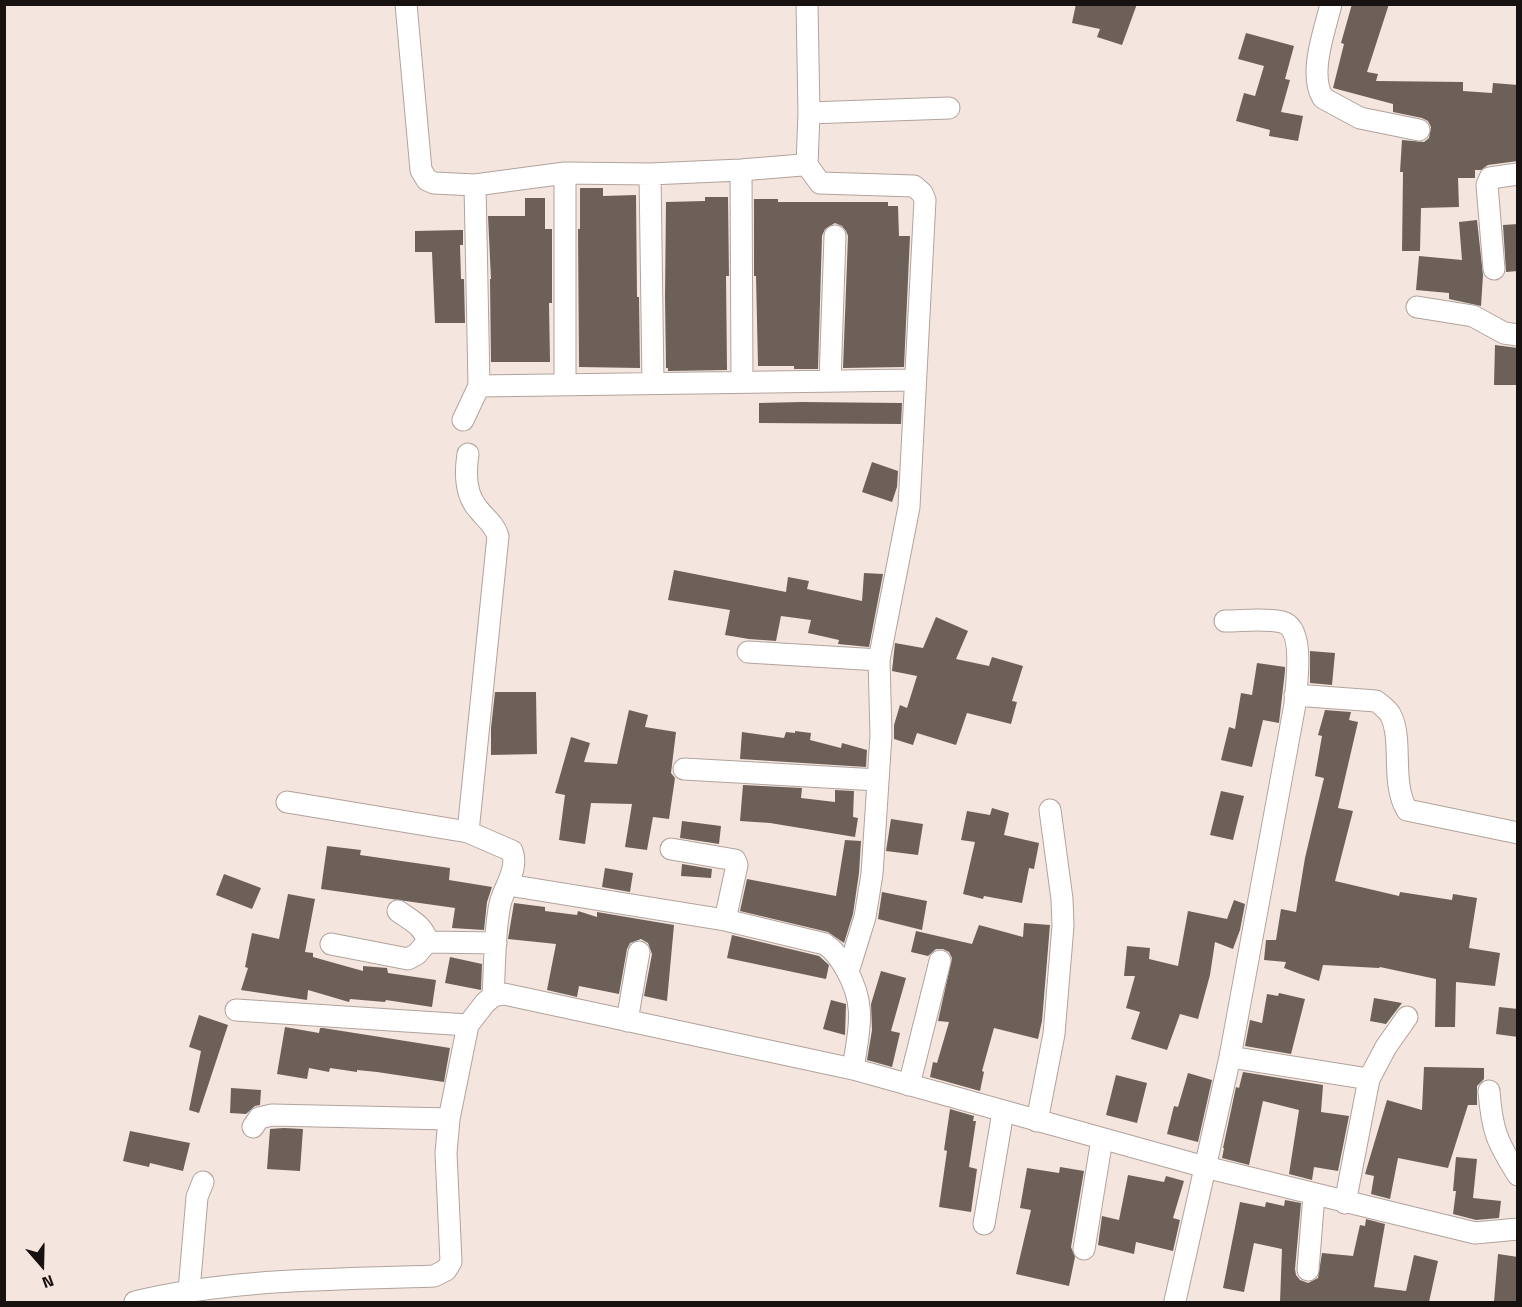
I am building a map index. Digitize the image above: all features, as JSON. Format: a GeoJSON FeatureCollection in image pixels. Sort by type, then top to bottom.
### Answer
{"type":"FeatureCollection","features":[{"type":"Feature","properties":{"kind":"street"},"geometry":{"type":"LineString","coordinates":[[406,4],[423,176],[434,183],[475,185],[565,173],[650,174],[807,165]]}},
{"type":"Feature","properties":{"kind":"street"},"geometry":{"type":"LineString","coordinates":[[807,4],[809,113],[807,165],[817,181],[821,183],[914,186],[922,193],[925,200],[909,507],[879,660],[881,735],[872,874],[865,917],[848,972]]}},
{"type":"Feature","properties":{"kind":"street"},"geometry":{"type":"LineString","coordinates":[[1331,4],[1321,41],[1317,81],[1323,98],[1360,118],[1419,130]]}},
{"type":"Feature","properties":{"kind":"street"},"geometry":{"type":"LineString","coordinates":[[809,113],[950,108]]}},
{"type":"Feature","properties":{"kind":"street"},"geometry":{"type":"LineString","coordinates":[[741,170],[742,382]]}},
{"type":"Feature","properties":{"kind":"street"},"geometry":{"type":"LineString","coordinates":[[565,173],[565,385]]}},
{"type":"Feature","properties":{"kind":"street"},"geometry":{"type":"LineString","coordinates":[[650,174],[653,384]]}},
{"type":"Feature","properties":{"kind":"street"},"geometry":{"type":"LineString","coordinates":[[1494,269],[1487,185],[1490,178],[1494,176],[1518,174]]}},
{"type":"Feature","properties":{"kind":"street"},"geometry":{"type":"LineString","coordinates":[[463,420],[479,386],[475,185]]}},
{"type":"Feature","properties":{"kind":"street"},"geometry":{"type":"LineString","coordinates":[[830,381],[835,236]]}},
{"type":"Feature","properties":{"kind":"street"},"geometry":{"type":"LineString","coordinates":[[1417,307],[1473,316],[1504,333],[1518,335]]}},
{"type":"Feature","properties":{"kind":"street"},"geometry":{"type":"LineString","coordinates":[[479,386],[914,380]]}},
{"type":"Feature","properties":{"kind":"street"},"geometry":{"type":"LineString","coordinates":[[468,454],[466,469],[471,497],[476,507],[495,527],[498,536],[468,832]]}},
{"type":"Feature","properties":{"kind":"street"},"geometry":{"type":"LineString","coordinates":[[1175,1301],[1230,1057],[1295,695],[1298,645],[1289,626],[1282,622],[1270,621],[1226,621]]}},
{"type":"Feature","properties":{"kind":"street"},"geometry":{"type":"LineString","coordinates":[[748,652],[879,660]]}},
{"type":"Feature","properties":{"kind":"street"},"geometry":{"type":"LineString","coordinates":[[1295,695],[1376,701],[1386,708],[1394,728],[1399,785],[1407,810],[1518,832]]}},
{"type":"Feature","properties":{"kind":"street"},"geometry":{"type":"LineString","coordinates":[[684,769],[878,780]]}},
{"type":"Feature","properties":{"kind":"street"},"geometry":{"type":"LineString","coordinates":[[287,802],[468,832],[512,851],[515,857],[508,885],[500,904],[493,996]]}},
{"type":"Feature","properties":{"kind":"street"},"geometry":{"type":"LineString","coordinates":[[1037,1121],[1054,1034],[1063,926],[1062,899],[1050,810]]}},
{"type":"Feature","properties":{"kind":"street"},"geometry":{"type":"LineString","coordinates":[[671,849],[735,860],[737,865],[725,920]]}},
{"type":"Feature","properties":{"kind":"street"},"geometry":{"type":"LineString","coordinates":[[508,885],[725,920],[825,944],[833,950],[848,972],[860,1002],[853,1069]]}},
{"type":"Feature","properties":{"kind":"street"},"geometry":{"type":"LineString","coordinates":[[398,911],[422,928],[428,942]]}},
{"type":"Feature","properties":{"kind":"street"},"geometry":{"type":"LineString","coordinates":[[330,944],[408,959],[417,954],[428,942],[496,943]]}},
{"type":"Feature","properties":{"kind":"street"},"geometry":{"type":"LineString","coordinates":[[627,1021],[639,952]]}},
{"type":"Feature","properties":{"kind":"street"},"geometry":{"type":"LineString","coordinates":[[909,1085],[940,961]]}},
{"type":"Feature","properties":{"kind":"street"},"geometry":{"type":"LineString","coordinates":[[135,1302],[189,1291],[263,1282],[434,1276],[442,1273],[451,1262],[446,1153],[449,1119],[468,1025],[493,996],[504,994],[853,1069],[1102,1139],[1345,1203],[1475,1233],[1518,1229]]}},
{"type":"Feature","properties":{"kind":"street"},"geometry":{"type":"LineString","coordinates":[[236,1010],[468,1025]]}},
{"type":"Feature","properties":{"kind":"street"},"geometry":{"type":"LineString","coordinates":[[1345,1203],[1369,1079],[1386,1047],[1407,1017]]}},
{"type":"Feature","properties":{"kind":"street"},"geometry":{"type":"LineString","coordinates":[[1230,1057],[1369,1079]]}},
{"type":"Feature","properties":{"kind":"street"},"geometry":{"type":"LineString","coordinates":[[1489,1091],[1494,1133],[1500,1148],[1518,1175]]}},
{"type":"Feature","properties":{"kind":"street"},"geometry":{"type":"LineString","coordinates":[[984,1224],[1003,1112]]}},
{"type":"Feature","properties":{"kind":"street"},"geometry":{"type":"LineString","coordinates":[[253,1127],[259,1118],[272,1115],[449,1119]]}},
{"type":"Feature","properties":{"kind":"street"},"geometry":{"type":"LineString","coordinates":[[1084,1249],[1102,1139]]}},
{"type":"Feature","properties":{"kind":"street"},"geometry":{"type":"LineString","coordinates":[[189,1291],[197,1197],[203,1182]]}},
{"type":"Feature","properties":{"kind":"street"},"geometry":{"type":"LineString","coordinates":[[1308,1270],[1314,1195]]}},
{"type":"Feature","properties":{"kind":"building"},"geometry":{"type":"Polygon","coordinates":[[[1076,4],[1137,4],[1122,45],[1097,37],[1100,29],[1072,23],[1076,4]]]}},
{"type":"Feature","properties":{"kind":"building"},"geometry":{"type":"Polygon","coordinates":[[[1352,4],[1389,4],[1367,72],[1378,74],[1376,81],[1463,82],[1463,91],[1492,93],[1493,83],[1518,85],[1518,161],[1488,165],[1481,170],[1475,170],[1475,178],[1458,178],[1459,207],[1421,208],[1420,251],[1402,251],[1403,172],[1400,172],[1402,140],[1424,142],[1429,138],[1431,127],[1428,121],[1422,118],[1393,112],[1393,104],[1333,88],[1344,44],[1341,43],[1352,4]]]}},
{"type":"Feature","properties":{"kind":"building"},"geometry":{"type":"Polygon","coordinates":[[[1246,33],[1294,46],[1285,79],[1290,80],[1281,112],[1303,116],[1298,141],[1269,136],[1270,130],[1236,121],[1244,93],[1255,96],[1264,66],[1238,59],[1246,33]]]}},
{"type":"Feature","properties":{"kind":"building"},"geometry":{"type":"Polygon","coordinates":[[[580,188],[603,188],[603,196],[636,195],[640,368],[579,367],[580,188]]]}},
{"type":"Feature","properties":{"kind":"building"},"geometry":{"type":"Polygon","coordinates":[[[705,197],[728,197],[727,370],[668,371],[666,368],[665,297],[666,202],[705,201],[705,197]]]}},
{"type":"Feature","properties":{"kind":"building"},"geometry":{"type":"Polygon","coordinates":[[[525,198],[545,198],[545,229],[552,229],[552,303],[549,303],[550,362],[491,362],[488,216],[525,216],[525,198]]]}},
{"type":"Feature","properties":{"kind":"building"},"geometry":{"type":"Polygon","coordinates":[[[754,199],[778,199],[778,202],[888,202],[888,206],[898,206],[899,236],[910,236],[904,367],[843,368],[848,236],[842,226],[835,223],[825,229],[822,236],[818,369],[758,366],[756,276],[754,276],[754,199]]]}},
{"type":"Feature","properties":{"kind":"building"},"geometry":{"type":"Polygon","coordinates":[[[1477,220],[1483,275],[1481,306],[1449,299],[1449,293],[1416,290],[1419,256],[1462,260],[1459,222],[1477,220]]]}},
{"type":"Feature","properties":{"kind":"building"},"geometry":{"type":"Polygon","coordinates":[[[1518,224],[1518,271],[1506,272],[1503,225],[1518,224]]]}},
{"type":"Feature","properties":{"kind":"building"},"geometry":{"type":"Polygon","coordinates":[[[463,230],[463,245],[460,245],[461,279],[464,279],[465,323],[435,323],[432,252],[415,252],[415,231],[463,230]]]}},
{"type":"Feature","properties":{"kind":"building"},"geometry":{"type":"Polygon","coordinates":[[[1495,345],[1518,348],[1518,385],[1494,385],[1495,345]]]}},
{"type":"Feature","properties":{"kind":"building"},"geometry":{"type":"Polygon","coordinates":[[[759,403],[902,403],[901,424],[759,423],[759,403]]]}},
{"type":"Feature","properties":{"kind":"building"},"geometry":{"type":"Polygon","coordinates":[[[872,462],[898,471],[897,487],[892,502],[862,492],[872,462]]]}},
{"type":"Feature","properties":{"kind":"building"},"geometry":{"type":"Polygon","coordinates":[[[674,570],[786,592],[788,577],[809,581],[807,589],[862,601],[864,573],[883,574],[869,647],[838,644],[839,640],[808,633],[811,620],[781,616],[776,641],[725,635],[730,610],[668,600],[674,570]]]}},
{"type":"Feature","properties":{"kind":"building"},"geometry":{"type":"Polygon","coordinates":[[[936,617],[968,631],[956,659],[989,666],[992,657],[1023,666],[1012,701],[1017,702],[1011,724],[967,713],[956,745],[917,733],[913,745],[894,739],[894,725],[900,705],[907,708],[917,676],[892,671],[895,643],[923,648],[936,617]]]}},
{"type":"Feature","properties":{"kind":"building"},"geometry":{"type":"Polygon","coordinates":[[[1310,651],[1335,653],[1332,685],[1310,683],[1310,651]]]}},
{"type":"Feature","properties":{"kind":"building"},"geometry":{"type":"Polygon","coordinates":[[[1257,663],[1285,667],[1285,671],[1279,723],[1263,720],[1252,767],[1221,760],[1229,727],[1235,729],[1241,693],[1252,695],[1257,663]]]}},
{"type":"Feature","properties":{"kind":"building"},"geometry":{"type":"Polygon","coordinates":[[[495,692],[536,692],[537,754],[491,755],[495,692]]]}},
{"type":"Feature","properties":{"kind":"building"},"geometry":{"type":"Polygon","coordinates":[[[629,710],[648,715],[645,727],[676,732],[671,773],[675,778],[669,819],[653,817],[647,850],[625,847],[632,804],[591,803],[585,844],[559,840],[565,795],[555,793],[571,737],[590,743],[584,762],[617,764],[629,710]]]}},
{"type":"Feature","properties":{"kind":"building"},"geometry":{"type":"Polygon","coordinates":[[[1325,710],[1351,712],[1349,720],[1358,722],[1338,808],[1353,811],[1335,881],[1399,896],[1400,892],[1452,900],[1453,894],[1477,898],[1469,948],[1500,953],[1495,986],[1456,982],[1455,1027],[1435,1027],[1436,979],[1380,967],[1323,965],[1319,981],[1284,968],[1286,962],[1264,960],[1266,940],[1276,940],[1281,909],[1296,912],[1305,858],[1324,778],[1315,776],[1322,736],[1318,735],[1325,710]]]}},
{"type":"Feature","properties":{"kind":"building"},"geometry":{"type":"Polygon","coordinates":[[[795,731],[811,733],[810,740],[841,748],[842,743],[867,750],[866,767],[740,759],[742,732],[784,738],[786,732],[795,733],[795,731]]]}},
{"type":"Feature","properties":{"kind":"building"},"geometry":{"type":"Polygon","coordinates":[[[743,785],[802,788],[801,798],[835,802],[835,790],[854,791],[853,817],[858,818],[855,837],[770,823],[740,821],[743,785]]]}},
{"type":"Feature","properties":{"kind":"building"},"geometry":{"type":"Polygon","coordinates":[[[1221,791],[1244,796],[1233,840],[1210,835],[1221,791]]]}},
{"type":"Feature","properties":{"kind":"building"},"geometry":{"type":"Polygon","coordinates":[[[992,808],[1009,813],[1004,835],[1039,843],[1034,869],[1029,868],[1022,903],[984,896],[983,899],[963,894],[975,842],[961,840],[967,811],[990,815],[992,808]]]}},
{"type":"Feature","properties":{"kind":"building"},"geometry":{"type":"Polygon","coordinates":[[[891,819],[923,824],[918,855],[886,851],[891,819]]]}},
{"type":"Feature","properties":{"kind":"building"},"geometry":{"type":"Polygon","coordinates":[[[682,821],[721,826],[719,844],[680,838],[682,821]]]}},
{"type":"Feature","properties":{"kind":"building"},"geometry":{"type":"Polygon","coordinates":[[[845,840],[861,841],[853,914],[844,943],[828,932],[740,911],[747,879],[836,896],[845,840]]]}},
{"type":"Feature","properties":{"kind":"building"},"geometry":{"type":"Polygon","coordinates":[[[327,846],[361,850],[360,855],[450,868],[449,880],[492,887],[487,902],[484,930],[452,928],[455,908],[321,889],[327,846]]]}},
{"type":"Feature","properties":{"kind":"building"},"geometry":{"type":"Polygon","coordinates":[[[682,864],[712,869],[711,878],[681,876],[682,864]]]}},
{"type":"Feature","properties":{"kind":"building"},"geometry":{"type":"Polygon","coordinates":[[[605,868],[633,873],[630,892],[602,887],[605,868]]]}},
{"type":"Feature","properties":{"kind":"building"},"geometry":{"type":"Polygon","coordinates":[[[224,874],[261,888],[252,909],[216,895],[224,874]]]}},
{"type":"Feature","properties":{"kind":"building"},"geometry":{"type":"Polygon","coordinates":[[[882,892],[927,901],[922,930],[878,919],[882,892]]]}},
{"type":"Feature","properties":{"kind":"building"},"geometry":{"type":"Polygon","coordinates":[[[288,894],[315,899],[305,952],[313,953],[313,957],[363,971],[363,966],[387,968],[388,973],[436,980],[432,1007],[386,1000],[385,1002],[350,999],[349,1002],[308,990],[307,1000],[241,990],[248,968],[245,967],[252,933],[279,939],[288,894]]]}},
{"type":"Feature","properties":{"kind":"building"},"geometry":{"type":"Polygon","coordinates":[[[1234,900],[1245,904],[1240,930],[1233,949],[1215,942],[1210,975],[1198,1019],[1180,1014],[1167,1050],[1131,1039],[1140,1012],[1126,1008],[1135,976],[1124,976],[1127,946],[1150,948],[1149,959],[1178,966],[1188,911],[1227,919],[1234,900]]]}},
{"type":"Feature","properties":{"kind":"building"},"geometry":{"type":"Polygon","coordinates":[[[514,903],[545,907],[545,911],[577,915],[578,911],[597,917],[597,912],[674,925],[667,1001],[644,996],[652,954],[648,943],[641,939],[630,943],[627,949],[619,994],[579,986],[577,997],[547,990],[556,944],[508,939],[514,903]]]}},
{"type":"Feature","properties":{"kind":"building"},"geometry":{"type":"Polygon","coordinates":[[[1024,923],[1050,925],[1042,1021],[1038,1039],[994,1028],[982,1071],[984,1072],[980,1091],[930,1077],[933,1062],[937,1063],[949,1022],[938,1021],[952,958],[949,952],[943,949],[936,949],[928,956],[911,952],[916,931],[972,944],[979,925],[1023,937],[1024,923]]]}},
{"type":"Feature","properties":{"kind":"building"},"geometry":{"type":"Polygon","coordinates":[[[732,935],[819,956],[829,965],[826,979],[727,958],[732,935]]]}},
{"type":"Feature","properties":{"kind":"building"},"geometry":{"type":"Polygon","coordinates":[[[450,957],[482,964],[481,990],[445,983],[450,957]]]}},
{"type":"Feature","properties":{"kind":"building"},"geometry":{"type":"Polygon","coordinates":[[[881,971],[906,978],[891,1031],[900,1033],[892,1067],[867,1060],[872,1030],[871,1004],[881,971]]]}},
{"type":"Feature","properties":{"kind":"building"},"geometry":{"type":"Polygon","coordinates":[[[1279,993],[1305,999],[1291,1054],[1245,1046],[1250,1020],[1262,1023],[1267,994],[1278,996],[1279,993]]]}},
{"type":"Feature","properties":{"kind":"building"},"geometry":{"type":"Polygon","coordinates":[[[1374,998],[1402,1003],[1386,1024],[1370,1021],[1374,998]]]}},
{"type":"Feature","properties":{"kind":"building"},"geometry":{"type":"Polygon","coordinates":[[[831,1000],[846,1004],[845,1035],[823,1029],[831,1000]]]}},
{"type":"Feature","properties":{"kind":"building"},"geometry":{"type":"Polygon","coordinates":[[[1499,1007],[1518,1009],[1518,1037],[1496,1034],[1499,1007]]]}},
{"type":"Feature","properties":{"kind":"building"},"geometry":{"type":"Polygon","coordinates":[[[199,1015],[228,1025],[199,1113],[189,1110],[201,1051],[189,1047],[199,1015]]]}},
{"type":"Feature","properties":{"kind":"building"},"geometry":{"type":"Polygon","coordinates":[[[285,1027],[319,1033],[320,1028],[323,1028],[450,1048],[444,1082],[330,1068],[329,1072],[309,1068],[307,1079],[277,1074],[285,1027]]]}},
{"type":"Feature","properties":{"kind":"building"},"geometry":{"type":"Polygon","coordinates":[[[1424,1067],[1484,1068],[1484,1079],[1477,1086],[1477,1105],[1468,1105],[1448,1168],[1398,1158],[1390,1199],[1371,1194],[1374,1176],[1365,1174],[1387,1100],[1422,1110],[1424,1067]]]}},
{"type":"Feature","properties":{"kind":"building"},"geometry":{"type":"Polygon","coordinates":[[[1243,1072],[1323,1085],[1321,1112],[1349,1116],[1338,1171],[1314,1167],[1312,1180],[1289,1174],[1299,1110],[1263,1101],[1249,1165],[1222,1158],[1236,1087],[1239,1088],[1243,1072]]]}},
{"type":"Feature","properties":{"kind":"building"},"geometry":{"type":"Polygon","coordinates":[[[1188,1073],[1212,1080],[1198,1142],[1167,1134],[1174,1106],[1178,1107],[1188,1073]]]}},
{"type":"Feature","properties":{"kind":"building"},"geometry":{"type":"Polygon","coordinates":[[[1116,1075],[1147,1083],[1137,1123],[1106,1115],[1116,1075]]]}},
{"type":"Feature","properties":{"kind":"building"},"geometry":{"type":"Polygon","coordinates":[[[231,1088],[261,1090],[260,1105],[255,1106],[246,1114],[230,1113],[231,1088]]]}},
{"type":"Feature","properties":{"kind":"building"},"geometry":{"type":"Polygon","coordinates":[[[950,1109],[974,1116],[973,1121],[976,1121],[969,1167],[977,1169],[971,1212],[939,1207],[950,1109]]]}},
{"type":"Feature","properties":{"kind":"building"},"geometry":{"type":"Polygon","coordinates":[[[270,1129],[303,1129],[300,1171],[267,1169],[270,1129]]]}},
{"type":"Feature","properties":{"kind":"building"},"geometry":{"type":"Polygon","coordinates":[[[130,1131],[190,1143],[183,1171],[150,1163],[149,1167],[123,1161],[130,1131]]]}},
{"type":"Feature","properties":{"kind":"building"},"geometry":{"type":"Polygon","coordinates":[[[1456,1157],[1477,1159],[1473,1198],[1501,1201],[1499,1218],[1476,1220],[1453,1214],[1456,1157]]]}},
{"type":"Feature","properties":{"kind":"building"},"geometry":{"type":"Polygon","coordinates":[[[1060,1167],[1084,1171],[1071,1247],[1075,1257],[1069,1286],[1016,1274],[1031,1210],[1020,1208],[1027,1168],[1059,1173],[1060,1167]]]}},
{"type":"Feature","properties":{"kind":"building"},"geometry":{"type":"Polygon","coordinates":[[[1128,1175],[1164,1182],[1166,1176],[1184,1181],[1173,1218],[1180,1220],[1173,1251],[1136,1242],[1134,1254],[1098,1245],[1102,1216],[1119,1220],[1128,1175]]]}},
{"type":"Feature","properties":{"kind":"building"},"geometry":{"type":"Polygon","coordinates":[[[1285,1200],[1301,1203],[1295,1269],[1300,1280],[1308,1283],[1318,1278],[1322,1253],[1353,1256],[1360,1225],[1365,1226],[1366,1219],[1385,1224],[1374,1287],[1406,1291],[1414,1255],[1438,1261],[1429,1302],[1280,1302],[1282,1249],[1254,1243],[1244,1292],[1223,1288],[1240,1202],[1265,1207],[1266,1202],[1284,1206],[1285,1200]]]}},
{"type":"Feature","properties":{"kind":"building"},"geometry":{"type":"Polygon","coordinates":[[[1498,1254],[1518,1257],[1518,1302],[1494,1302],[1498,1254]]]}}]}
